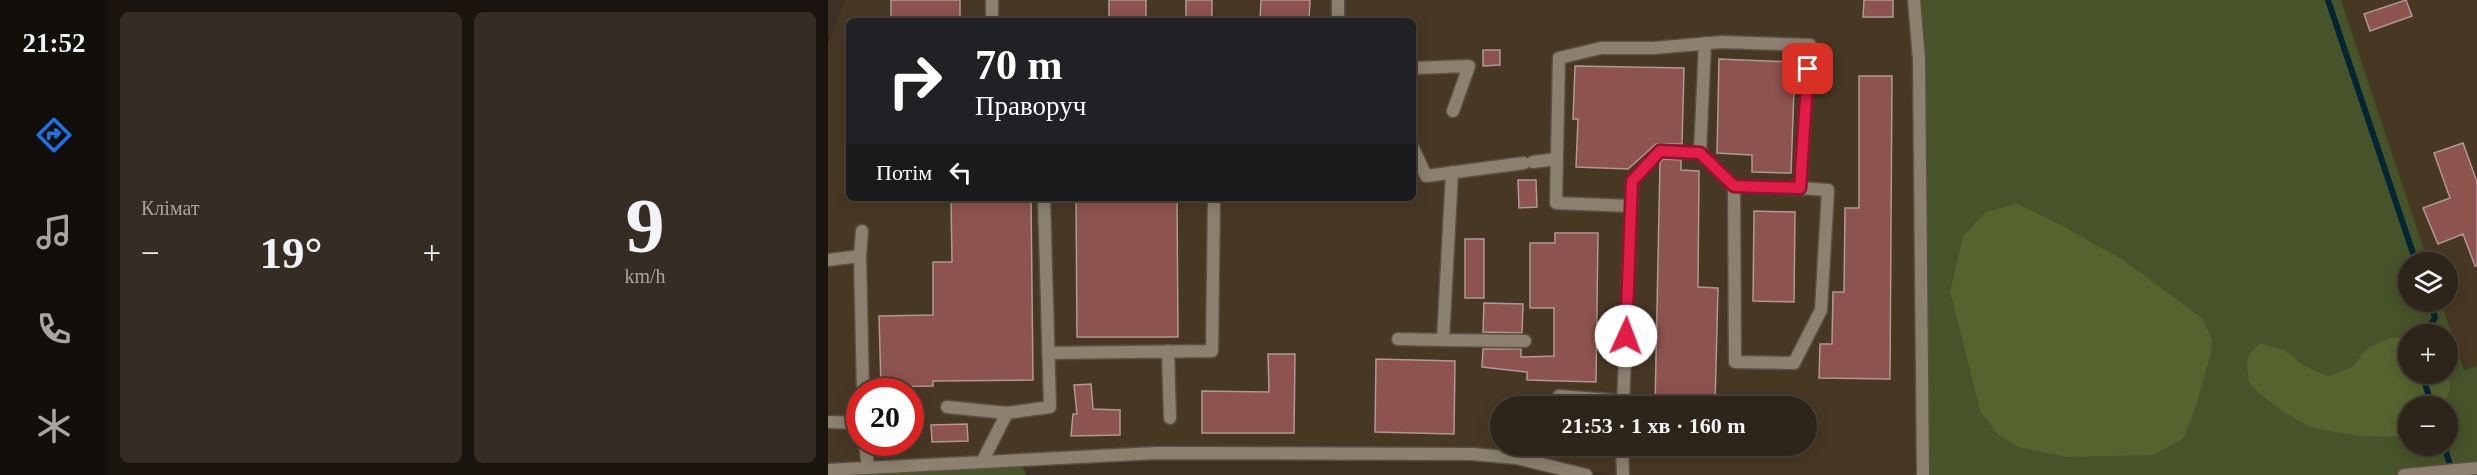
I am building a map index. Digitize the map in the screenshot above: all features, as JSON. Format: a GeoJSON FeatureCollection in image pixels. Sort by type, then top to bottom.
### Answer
{"type":"FeatureCollection","features":[{"type":"Feature","properties":{"kind":"lane"},"geometry":{"type":"LineString","coordinates":[[992,0],[992,18]]}},
{"type":"Feature","properties":{"kind":"lane"},"geometry":{"type":"LineString","coordinates":[[1338,0],[1338,18]]}},
{"type":"Feature","properties":{"kind":"lane"},"geometry":{"type":"LineString","coordinates":[[1914,0],[1919,59],[1923,475]]}},
{"type":"Feature","properties":{"kind":"lane"},"geometry":{"type":"LineString","coordinates":[[1631,206],[1556,203],[1559,58],[1601,48],[1654,48],[1722,42],[1809,45],[1800,188]]}},
{"type":"Feature","properties":{"kind":"lane"},"geometry":{"type":"LineString","coordinates":[[1700,153],[1704,43]]}},
{"type":"Feature","properties":{"kind":"lane"},"geometry":{"type":"LineString","coordinates":[[1416,68],[1469,66],[1454,111]]}},
{"type":"Feature","properties":{"kind":"lane"},"geometry":{"type":"LineString","coordinates":[[1624,396],[1632,181],[1660,151],[1700,153],[1734,186],[1828,190],[1821,310],[1794,363],[1736,362],[1734,186]]}},
{"type":"Feature","properties":{"kind":"lane"},"geometry":{"type":"LineString","coordinates":[[1416,154],[1426,176],[1557,159]]}},
{"type":"Feature","properties":{"kind":"lane"},"geometry":{"type":"LineString","coordinates":[[1443,340],[1452,172]]}},
{"type":"Feature","properties":{"kind":"lane"},"geometry":{"type":"LineString","coordinates":[[947,407],[1008,413],[1050,407],[1044,201]]}},
{"type":"Feature","properties":{"kind":"lane"},"geometry":{"type":"LineString","coordinates":[[1048,353],[1212,351],[1214,201]]}},
{"type":"Feature","properties":{"kind":"lane"},"geometry":{"type":"LineString","coordinates":[[862,231],[860,256],[863,378]]}},
{"type":"Feature","properties":{"kind":"lane"},"geometry":{"type":"LineString","coordinates":[[828,260],[860,256]]}},
{"type":"Feature","properties":{"kind":"lane"},"geometry":{"type":"LineString","coordinates":[[1398,339],[1525,341]]}},
{"type":"Feature","properties":{"kind":"lane"},"geometry":{"type":"LineString","coordinates":[[1168,351],[1170,418]]}},
{"type":"Feature","properties":{"kind":"lane"},"geometry":{"type":"LineString","coordinates":[[982,462],[1008,413]]}},
{"type":"Feature","properties":{"kind":"lane"},"geometry":{"type":"LineString","coordinates":[[828,422],[846,423]]}},
{"type":"Feature","properties":{"kind":"lane"},"geometry":{"type":"LineString","coordinates":[[828,470],[1156,453],[1472,454],[1517,458],[1586,475]]}},
{"type":"Feature","properties":{"kind":"lane"},"geometry":{"type":"LineString","coordinates":[[867,456],[868,468]]}},
{"type":"Feature","properties":{"kind":"lane"},"geometry":{"type":"LineString","coordinates":[[1622,456],[1623,475]]}},
{"type":"Feature","properties":{"kind":"lane"},"geometry":{"type":"LineString","coordinates":[[2404,475],[2476,469]]}},
{"type":"Feature","properties":{"kind":"shaded area"},"geometry":{"type":"Polygon","coordinates":[[[845,0],[1910,0],[1914,58],[1921,475],[1611,475],[1519,456],[1817,456],[1817,396],[1490,396],[1490,452],[1473,449],[828,466],[828,43],[845,0]]]}},
{"type":"Feature","properties":{"kind":"shaded area"},"geometry":{"type":"Polygon","coordinates":[[[2341,0],[2477,0],[2477,366],[2464,370],[2458,352],[2458,324],[2448,324],[2444,312],[2458,312],[2458,252],[2425,252],[2341,0]]]}},
{"type":"Feature","properties":{"kind":"green space"},"geometry":{"type":"Polygon","coordinates":[[[1910,0],[2341,0],[2425,252],[2398,252],[2398,312],[2444,312],[2448,324],[2398,324],[2398,338],[2389,338],[2367,348],[2352,367],[2328,376],[2303,365],[2283,350],[2371,437],[2398,436],[2398,456],[2458,456],[2458,396],[2448,396],[2450,384],[2458,384],[2458,352],[2464,370],[2477,366],[2477,475],[1921,475],[1914,58],[1910,0]],[[2016,204],[1950,292],[1980,411],[1997,434],[2202,318],[2122,259],[2061,225],[2016,204]]]}},
{"type":"Feature","properties":{"kind":"green space"},"geometry":{"type":"Polygon","coordinates":[[[2017,204],[2061,225],[2122,259],[2202,318],[2212,340],[2211,353],[2195,409],[2183,439],[2153,455],[2066,457],[2018,447],[1997,434],[1980,411],[1950,292],[1963,236],[1986,212],[2017,204]]]}},
{"type":"Feature","properties":{"kind":"green space"},"geometry":{"type":"Polygon","coordinates":[[[2389,338],[2398,338],[2398,384],[2450,384],[2451,387],[2448,396],[2398,396],[2398,436],[2360,436],[2309,426],[2268,400],[2249,381],[2248,357],[2261,344],[2284,350],[2303,365],[2328,376],[2352,367],[2367,348],[2389,338]]]}},
{"type":"Feature","properties":{"kind":"green space"},"geometry":{"type":"Polygon","coordinates":[[[1018,454],[1026,475],[828,475],[1018,454]]]}},
{"type":"Feature","properties":{"kind":"building"},"geometry":{"type":"Polygon","coordinates":[[[891,0],[960,0],[960,18],[891,18],[891,0]]]}},
{"type":"Feature","properties":{"kind":"building"},"geometry":{"type":"Polygon","coordinates":[[[1109,0],[1146,0],[1146,18],[1109,18],[1109,0]]]}},
{"type":"Feature","properties":{"kind":"building"},"geometry":{"type":"Polygon","coordinates":[[[1186,0],[1212,0],[1212,18],[1186,18],[1186,0]]]}},
{"type":"Feature","properties":{"kind":"building"},"geometry":{"type":"Polygon","coordinates":[[[1261,0],[1310,0],[1309,18],[1260,18],[1261,0]]]}},
{"type":"Feature","properties":{"kind":"building"},"geometry":{"type":"Polygon","coordinates":[[[1864,0],[1893,0],[1893,17],[1863,17],[1864,0]]]}},
{"type":"Feature","properties":{"kind":"building"},"geometry":{"type":"Polygon","coordinates":[[[2406,0],[2412,16],[2370,31],[2364,14],[2406,0]]]}},
{"type":"Feature","properties":{"kind":"building"},"geometry":{"type":"Polygon","coordinates":[[[1483,50],[1500,50],[1500,65],[1483,66],[1483,50]]]}},
{"type":"Feature","properties":{"kind":"building"},"geometry":{"type":"Polygon","coordinates":[[[1719,59],[1795,62],[1791,173],[1752,172],[1752,155],[1717,153],[1719,59]]]}},
{"type":"Feature","properties":{"kind":"building"},"geometry":{"type":"Polygon","coordinates":[[[1575,66],[1684,68],[1682,144],[1656,144],[1628,169],[1576,167],[1578,119],[1573,119],[1575,66]]]}},
{"type":"Feature","properties":{"kind":"building"},"geometry":{"type":"Polygon","coordinates":[[[1859,76],[1892,76],[1890,379],[1819,378],[1820,344],[1832,344],[1833,292],[1844,292],[1845,208],[1859,208],[1859,76]]]}},
{"type":"Feature","properties":{"kind":"building"},"geometry":{"type":"Polygon","coordinates":[[[2463,143],[2477,182],[2477,266],[2475,266],[2463,234],[2438,244],[2423,208],[2450,198],[2434,153],[2463,143]]]}},
{"type":"Feature","properties":{"kind":"building"},"geometry":{"type":"Polygon","coordinates":[[[1663,159],[1681,160],[1681,170],[1699,171],[1698,287],[1718,288],[1715,396],[1655,396],[1660,163],[1663,159]]]}},
{"type":"Feature","properties":{"kind":"building"},"geometry":{"type":"Polygon","coordinates":[[[1518,180],[1536,180],[1537,207],[1519,208],[1518,180]]]}},
{"type":"Feature","properties":{"kind":"building"},"geometry":{"type":"Polygon","coordinates":[[[951,201],[1031,201],[1033,380],[933,381],[933,386],[924,386],[924,378],[881,378],[879,316],[933,315],[933,262],[952,262],[951,201]]]}},
{"type":"Feature","properties":{"kind":"building"},"geometry":{"type":"Polygon","coordinates":[[[1076,201],[1177,201],[1178,337],[1077,337],[1076,201]]]}},
{"type":"Feature","properties":{"kind":"building"},"geometry":{"type":"Polygon","coordinates":[[[1754,211],[1795,212],[1794,302],[1753,301],[1754,211]]]}},
{"type":"Feature","properties":{"kind":"building"},"geometry":{"type":"Polygon","coordinates":[[[1555,233],[1598,233],[1596,382],[1527,380],[1527,372],[1482,367],[1483,349],[1521,349],[1521,357],[1554,356],[1554,308],[1530,308],[1530,243],[1555,243],[1555,233]]]}},
{"type":"Feature","properties":{"kind":"building"},"geometry":{"type":"Polygon","coordinates":[[[1465,239],[1484,239],[1484,298],[1465,298],[1465,239]]]}},
{"type":"Feature","properties":{"kind":"building"},"geometry":{"type":"Polygon","coordinates":[[[1484,303],[1523,304],[1522,333],[1483,332],[1484,303]]]}},
{"type":"Feature","properties":{"kind":"building"},"geometry":{"type":"Polygon","coordinates":[[[1268,354],[1295,354],[1294,433],[1202,433],[1202,391],[1269,392],[1268,354]]]}},
{"type":"Feature","properties":{"kind":"building"},"geometry":{"type":"Polygon","coordinates":[[[1376,359],[1455,361],[1454,434],[1375,432],[1376,359]]]}},
{"type":"Feature","properties":{"kind":"building"},"geometry":{"type":"Polygon","coordinates":[[[1091,384],[1093,409],[1120,410],[1120,435],[1071,436],[1073,414],[1077,414],[1074,385],[1091,384]]]}},
{"type":"Feature","properties":{"kind":"building"},"geometry":{"type":"Polygon","coordinates":[[[967,424],[968,441],[932,442],[931,425],[967,424]]]}},
{"type":"Feature","properties":{"kind":"waterway"},"geometry":{"type":"LineString","coordinates":[[2328,0],[2413,252]]}},
{"type":"Feature","properties":{"kind":"waterway"},"geometry":{"type":"LineString","coordinates":[[2431,324],[2435,317],[2433,312]]}},
{"type":"Feature","properties":{"kind":"waterway"},"geometry":{"type":"LineString","coordinates":[[2425,384],[2429,396]]}},
{"type":"Feature","properties":{"kind":"waterway"},"geometry":{"type":"LineString","coordinates":[[2447,456],[2452,471]]}},
{"type":"Feature","properties":{"kind":"route"},"geometry":{"type":"LineString","coordinates":[[1626,336],[1632,181],[1660,151],[1700,153],[1734,186],[1800,188],[1808,69]]}}]}
